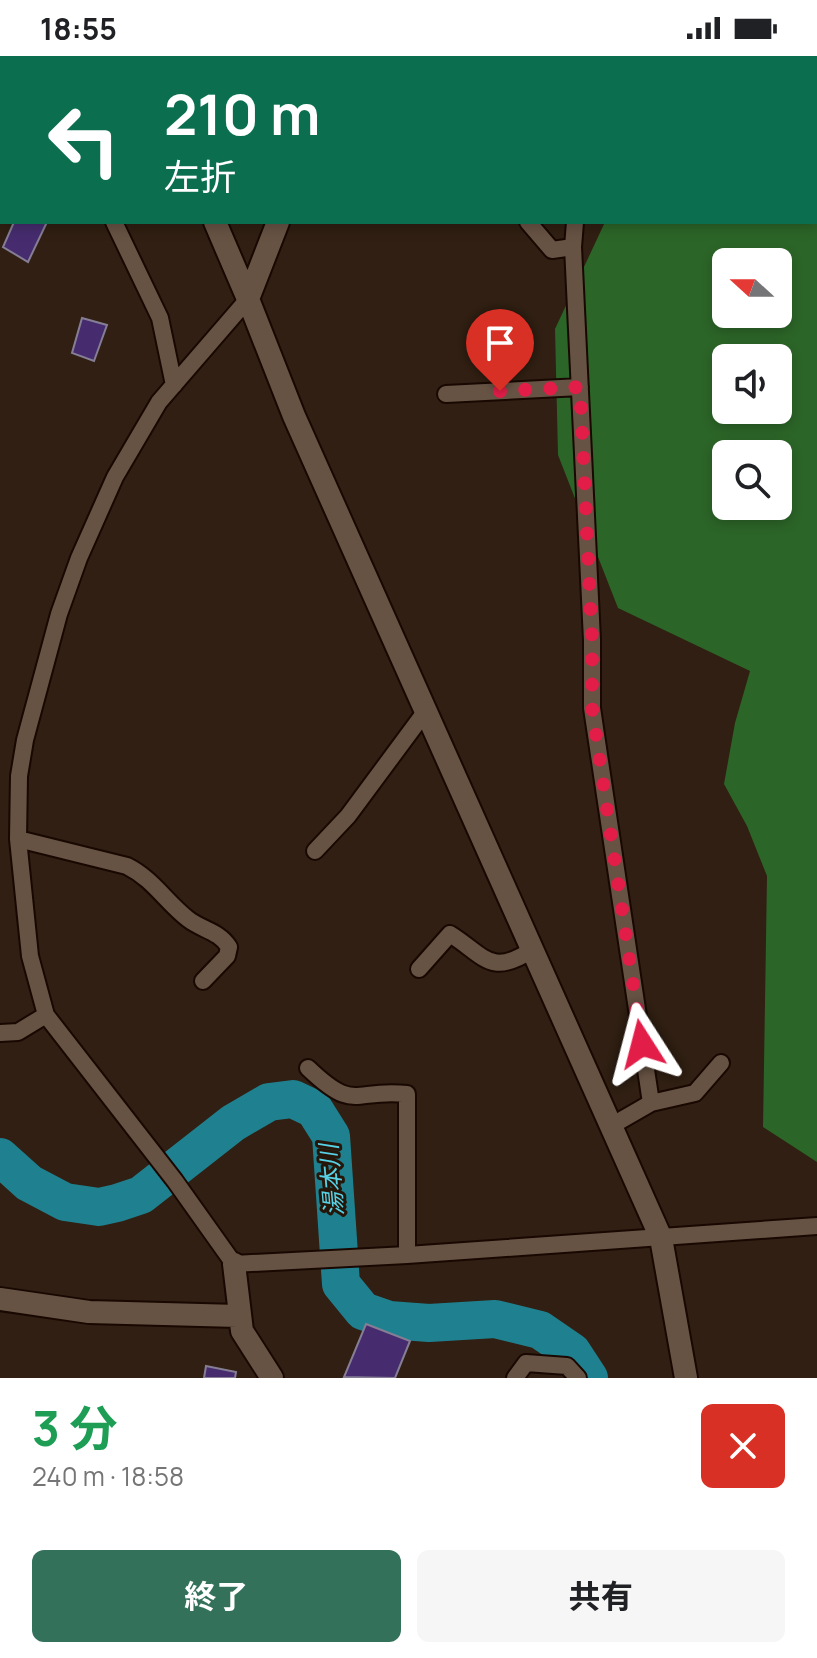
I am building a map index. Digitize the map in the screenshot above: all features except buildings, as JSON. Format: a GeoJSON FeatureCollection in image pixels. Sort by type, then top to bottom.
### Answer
{"type":"FeatureCollection","features":[{"type":"Feature","properties":{"kind":"street"},"geometry":{"type":"LineString","coordinates":[[115,224],[160,318],[174,385]]}},
{"type":"Feature","properties":{"kind":"street"},"geometry":{"type":"LineString","coordinates":[[216,224],[294,416],[661,1238],[686,1378]]}},
{"type":"Feature","properties":{"kind":"street"},"geometry":{"type":"LineString","coordinates":[[272,1378],[242,1331],[234,1264],[154,1153],[46,1015],[30,956],[18,839],[19,776],[25,740],[59,614],[79,558],[115,477],[159,402],[248,299],[277,224]]}},
{"type":"Feature","properties":{"kind":"street"},"geometry":{"type":"LineString","coordinates":[[530,224],[552,250],[573,247]]}},
{"type":"Feature","properties":{"kind":"street"},"geometry":{"type":"LineString","coordinates":[[575,224],[573,247],[592,640],[592,708],[651,1103]]}},
{"type":"Feature","properties":{"kind":"street"},"geometry":{"type":"LineString","coordinates":[[446,394],[580,387]]}},
{"type":"Feature","properties":{"kind":"street"},"geometry":{"type":"LineString","coordinates":[[315,851],[348,816],[425,712]]}},
{"type":"Feature","properties":{"kind":"street"},"geometry":{"type":"LineString","coordinates":[[18,839],[127,866],[142,874],[189,920],[222,937],[229,947],[227,956],[203,981]]}},
{"type":"Feature","properties":{"kind":"street"},"geometry":{"type":"LineString","coordinates":[[419,969],[450,934],[484,961],[495,964],[512,963],[532,950]]}},
{"type":"Feature","properties":{"kind":"street"},"geometry":{"type":"LineString","coordinates":[[0,1033],[18,1032],[46,1015]]}},
{"type":"Feature","properties":{"kind":"street"},"geometry":{"type":"LineString","coordinates":[[611,1126],[651,1103],[695,1093],[721,1063]]}},
{"type":"Feature","properties":{"kind":"street"},"geometry":{"type":"LineString","coordinates":[[308,1068],[338,1094],[352,1098],[384,1092],[407,1094],[407,1255]]}},
{"type":"Feature","properties":{"kind":"street"},"geometry":{"type":"LineString","coordinates":[[234,1264],[352,1259],[817,1226]]}},
{"type":"Feature","properties":{"kind":"street"},"geometry":{"type":"LineString","coordinates":[[0,1299],[89,1312],[238,1316]]}},
{"type":"Feature","properties":{"kind":"street"},"geometry":{"type":"LineString","coordinates":[[515,1378],[526,1363],[567,1366],[578,1378]]}},
{"type":"Feature","properties":{"kind":"green space"},"geometry":{"type":"Polygon","coordinates":[[[604,224],[817,224],[817,1162],[763,1127],[767,876],[747,826],[724,784],[735,723],[750,671],[618,608],[558,455],[555,329],[604,224]]]}},
{"type":"Feature","properties":{"kind":"waterway","name":"湯本川"},"geometry":{"type":"LineString","coordinates":[[0,1157],[29,1183],[65,1202],[99,1207],[141,1195],[233,1123],[269,1102],[293,1099],[314,1109],[331,1136],[341,1284],[363,1311],[389,1320],[429,1323],[495,1319],[540,1330],[572,1352],[589,1378]]}},
{"type":"Feature","properties":{"kind":"route"},"geometry":{"type":"LineString","coordinates":[[500,391],[580,387],[592,640],[592,708],[642,1044]]}}]}
